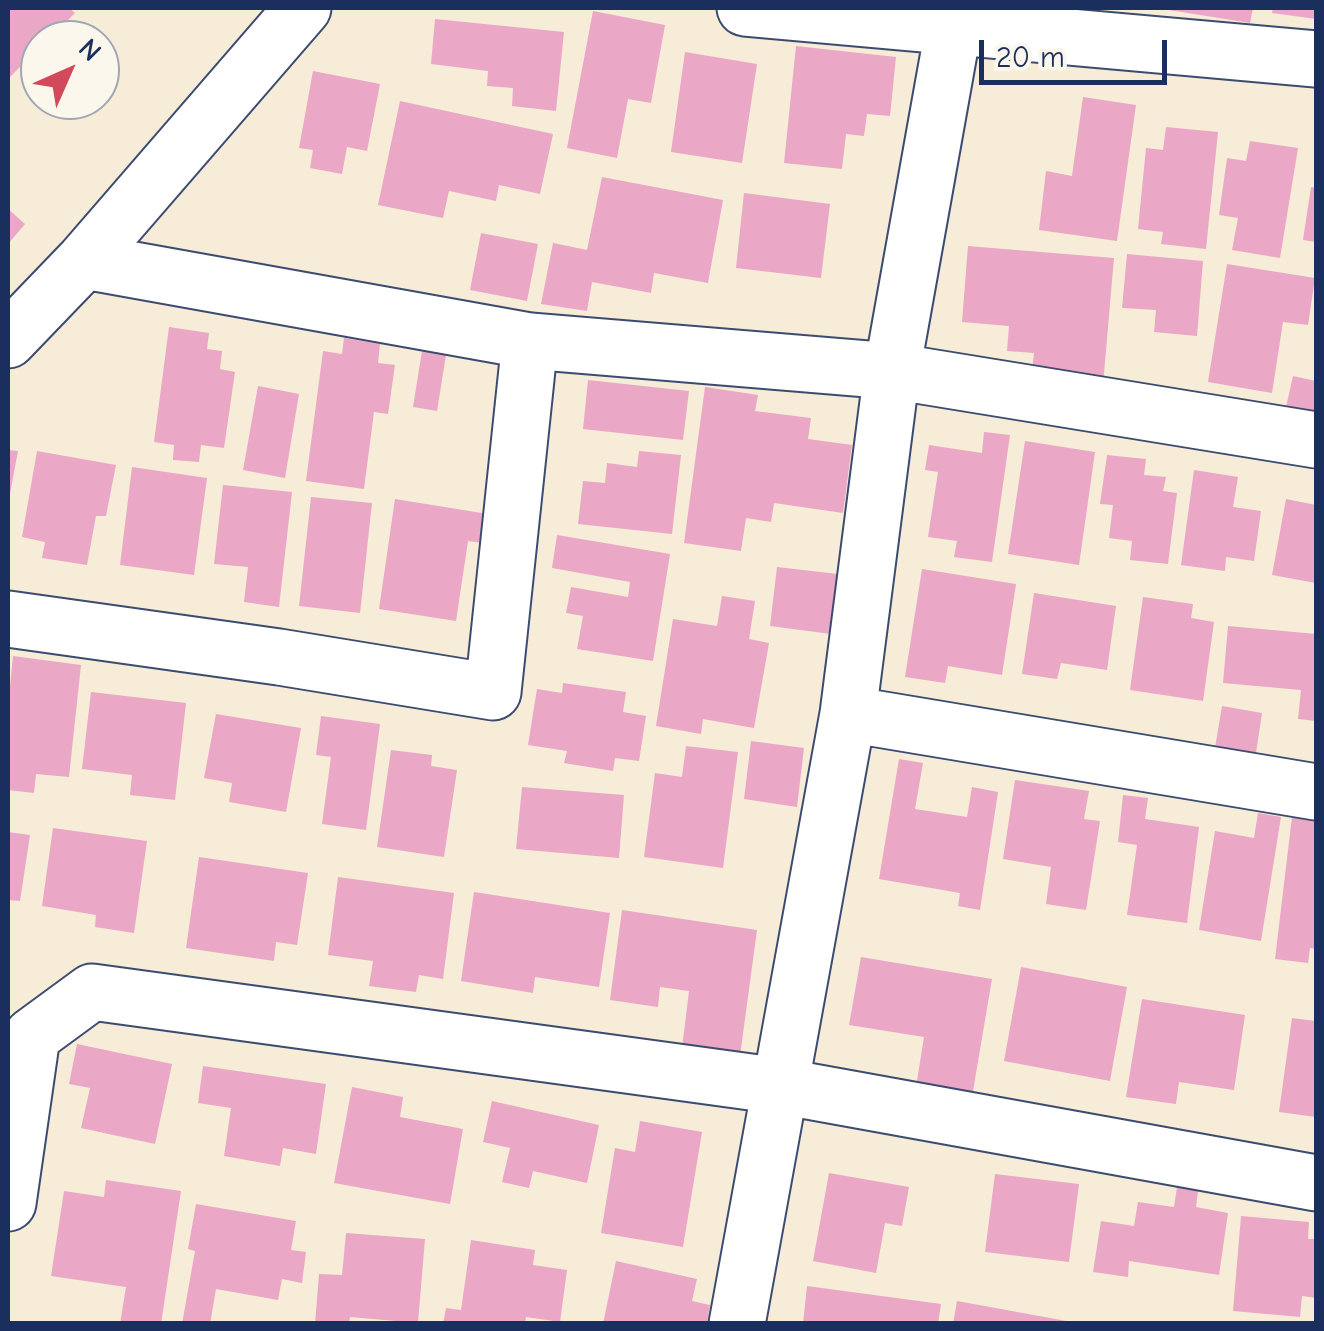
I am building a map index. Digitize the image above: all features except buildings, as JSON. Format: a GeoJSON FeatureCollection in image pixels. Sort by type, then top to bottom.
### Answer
{"type":"FeatureCollection","features":[{"type":"Feature","properties":{"kind":"street"},"geometry":{"type":"LineString","coordinates":[[8,340],[84,260],[302,8]]}},
{"type":"Feature","properties":{"kind":"street"},"geometry":{"type":"LineString","coordinates":[[745,8],[956,17],[1316,59]]}},
{"type":"Feature","properties":{"kind":"street"},"geometry":{"type":"LineString","coordinates":[[737,1324],[848,714],[892,370],[956,17]]}},
{"type":"Feature","properties":{"kind":"street"},"geometry":{"type":"LineString","coordinates":[[84,260],[530,340],[892,370],[1316,440]]}},
{"type":"Feature","properties":{"kind":"street"},"geometry":{"type":"LineString","coordinates":[[8,619],[493,692],[530,340]]}},
{"type":"Feature","properties":{"kind":"street"},"geometry":{"type":"LineString","coordinates":[[848,714],[1316,792]]}},
{"type":"Feature","properties":{"kind":"street"},"geometry":{"type":"LineString","coordinates":[[8,1204],[32,1036],[92,992],[780,1086],[1316,1184]]}}]}
